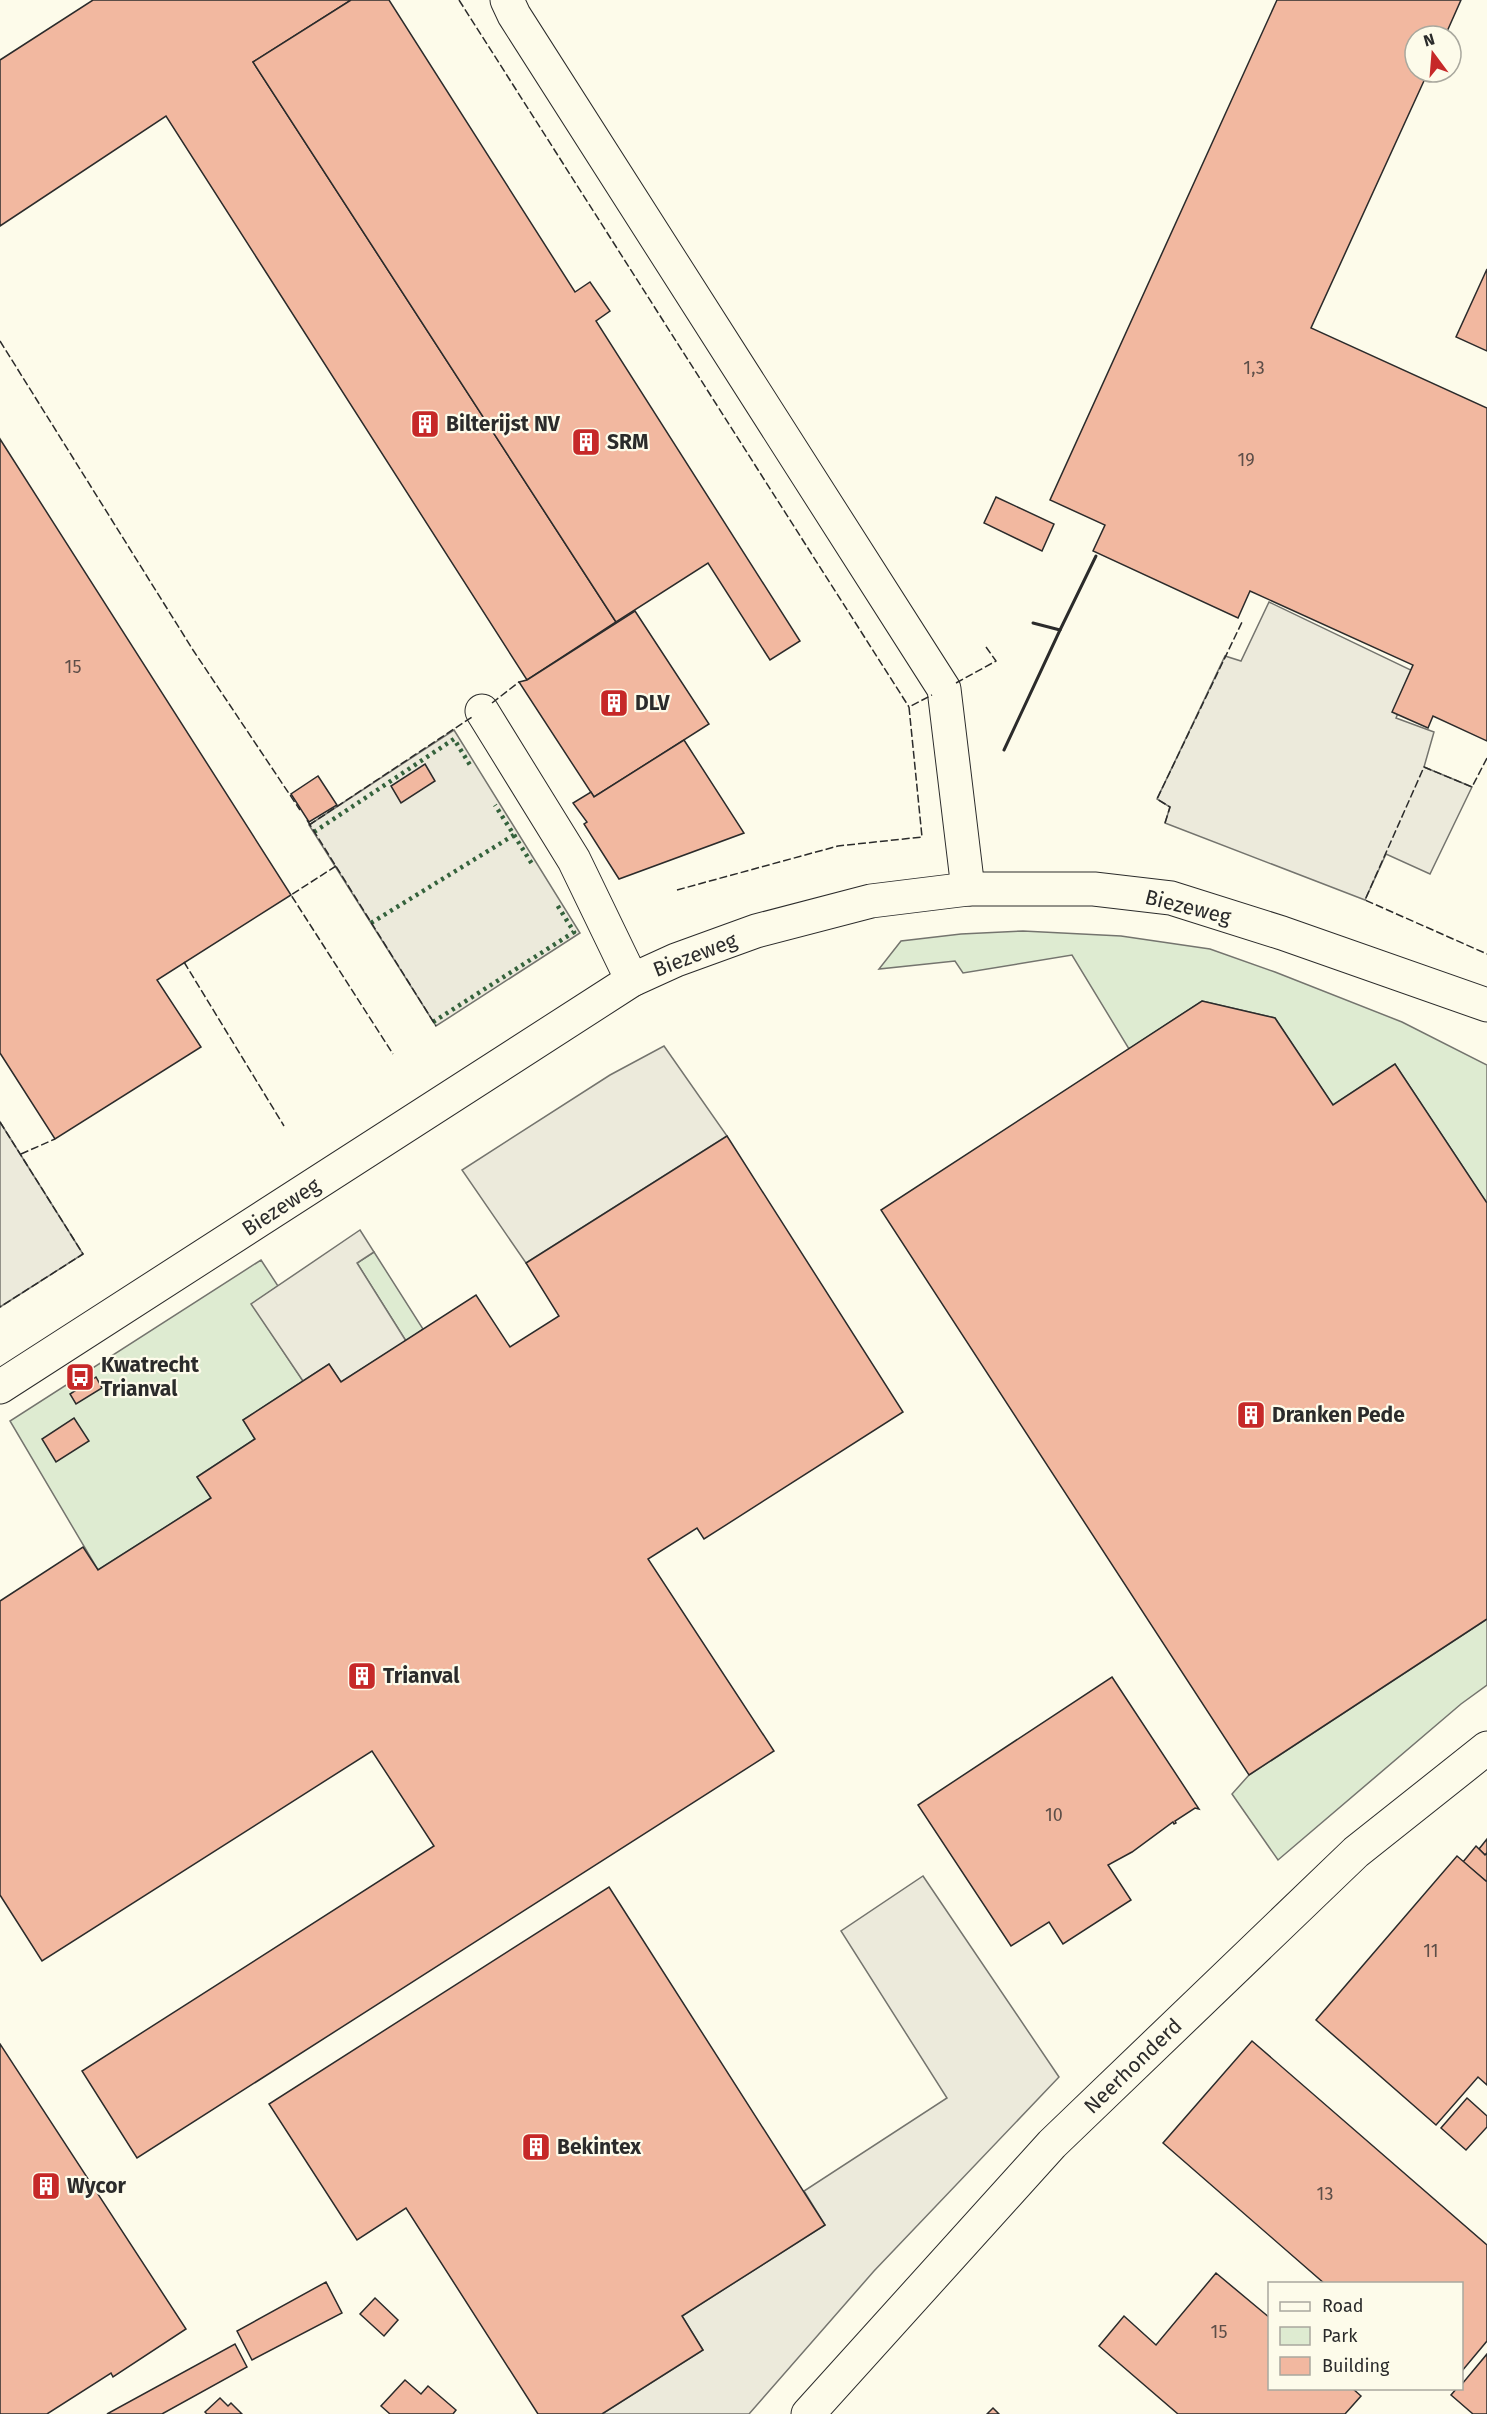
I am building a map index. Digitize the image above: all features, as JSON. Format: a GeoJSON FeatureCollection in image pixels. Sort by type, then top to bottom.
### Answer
{"type":"FeatureCollection","features":[{"type":"Feature","properties":{"kind":"street"},"geometry":{"type":"LineString","coordinates":[[507,0],[514,15],[944,689],[968,889]]}},
{"type":"Feature","properties":{"kind":"street"},"geometry":{"type":"LineString","coordinates":[[482,711],[574,860],[632,980]]}},
{"type":"Feature","properties":{"kind":"street","name":"Biezeweg"},"geometry":{"type":"LineString","coordinates":[[0,1386],[632,980],[676,960],[756,931],[871,902],[968,889],[1095,889],[1170,898],[1282,933],[1487,1005]]}},
{"type":"Feature","properties":{"kind":"street","name":"Neerhonderd"},"geometry":{"type":"LineString","coordinates":[[808,2414],[1052,2144],[1356,1852],[1487,1748]]}},
{"type":"Feature","properties":{"kind":"green space"},"geometry":{"type":"Polygon","coordinates":[[[1023,931],[1121,936],[1210,949],[1402,1022],[1487,1065],[1487,1203],[1395,1064],[1333,1105],[1275,1018],[1202,1001],[1129,1049],[1072,955],[963,973],[955,961],[879,969],[901,941],[961,934],[1023,931]]]}},
{"type":"Feature","properties":{"kind":"green space"},"geometry":{"type":"Polygon","coordinates":[[[374,1252],[423,1329],[406,1341],[357,1263],[374,1252]]]}},
{"type":"Feature","properties":{"kind":"green space"},"geometry":{"type":"Polygon","coordinates":[[[261,1260],[278,1286],[252,1304],[303,1381],[243,1420],[255,1439],[197,1477],[211,1498],[98,1570],[10,1421],[261,1260]]]}},
{"type":"Feature","properties":{"kind":"green space"},"geometry":{"type":"Polygon","coordinates":[[[1487,1619],[1487,1685],[1461,1704],[1278,1860],[1232,1794],[1249,1775],[1487,1619]]]}},
{"type":"Feature","properties":{"kind":"shaded area"},"geometry":{"type":"Polygon","coordinates":[[[1269,602],[1415,672],[1396,718],[1434,732],[1424,767],[1472,787],[1430,874],[1386,854],[1365,900],[1165,823],[1170,807],[1157,799],[1225,656],[1241,661],[1269,602]]]}},
{"type":"Feature","properties":{"kind":"shaded area"},"geometry":{"type":"Polygon","coordinates":[[[454,730],[580,933],[436,1026],[309,825],[454,730]]]}},
{"type":"Feature","properties":{"kind":"shaded area"},"geometry":{"type":"Polygon","coordinates":[[[664,1046],[727,1136],[526,1263],[462,1170],[610,1075],[664,1046]]]}},
{"type":"Feature","properties":{"kind":"shaded area"},"geometry":{"type":"Polygon","coordinates":[[[0,1122],[83,1254],[0,1307],[0,1122]]]}},
{"type":"Feature","properties":{"kind":"shaded area"},"geometry":{"type":"Polygon","coordinates":[[[360,1230],[374,1252],[357,1263],[406,1341],[341,1382],[329,1364],[303,1381],[251,1304],[360,1230]]]}},
{"type":"Feature","properties":{"kind":"shaded area"},"geometry":{"type":"Polygon","coordinates":[[[923,1876],[1059,2077],[874,2271],[749,2414],[602,2414],[703,2350],[682,2316],[825,2225],[804,2191],[947,2098],[841,1931],[923,1876]]]}},
{"type":"Feature","properties":{"kind":"building","name":"Bilterijst NV"},"geometry":{"type":"Polygon","coordinates":[[[93,0],[351,0],[253,62],[616,622],[527,680],[166,116],[0,226],[0,60],[93,0]]]}},
{"type":"Feature","properties":{"kind":"building","name":"SRM"},"geometry":{"type":"Polygon","coordinates":[[[351,0],[389,0],[575,292],[590,282],[610,311],[596,321],[800,641],[770,660],[708,563],[616,622],[253,62],[351,0]]]}},
{"type":"Feature","properties":{"kind":"building"},"geometry":{"type":"Polygon","coordinates":[[[1277,0],[1461,0],[1450,24],[1403,24],[1403,84],[1423,84],[1311,328],[1487,408],[1487,741],[1433,716],[1428,728],[1392,712],[1413,665],[1250,591],[1238,618],[1093,551],[1105,525],[1050,500],[1277,0]]]}},
{"type":"Feature","properties":{"kind":"building"},"geometry":{"type":"Polygon","coordinates":[[[1487,269],[1487,351],[1456,337],[1487,269]]]}},
{"type":"Feature","properties":{"kind":"building"},"geometry":{"type":"Polygon","coordinates":[[[0,439],[291,895],[157,980],[201,1047],[55,1139],[0,1053],[0,439]]]}},
{"type":"Feature","properties":{"kind":"building"},"geometry":{"type":"Polygon","coordinates":[[[996,497],[1054,524],[1042,551],[984,523],[996,497]]]}},
{"type":"Feature","properties":{"kind":"building","name":"DLV"},"geometry":{"type":"Polygon","coordinates":[[[635,611],[709,724],[594,797],[519,682],[527,680],[635,611]]]}},
{"type":"Feature","properties":{"kind":"building"},"geometry":{"type":"Polygon","coordinates":[[[684,740],[744,833],[619,879],[584,824],[587,822],[573,803],[591,792],[594,797],[684,740]]]}},
{"type":"Feature","properties":{"kind":"building"},"geometry":{"type":"Polygon","coordinates":[[[425,764],[435,781],[401,803],[391,786],[425,764]]]}},
{"type":"Feature","properties":{"kind":"building"},"geometry":{"type":"Polygon","coordinates":[[[318,776],[337,805],[309,822],[291,794],[318,776]]]}},
{"type":"Feature","properties":{"kind":"building","name":"Dranken Pede"},"geometry":{"type":"Polygon","coordinates":[[[1202,1001],[1275,1018],[1333,1105],[1395,1064],[1487,1203],[1487,1619],[1249,1775],[881,1210],[1202,1001]]]}},
{"type":"Feature","properties":{"kind":"building","name":"Trianval"},"geometry":{"type":"Polygon","coordinates":[[[727,1136],[903,1412],[704,1539],[697,1528],[648,1559],[774,1751],[137,2158],[82,2071],[434,1846],[372,1751],[42,1961],[0,1895],[0,1601],[83,1547],[98,1570],[211,1498],[197,1477],[255,1439],[243,1420],[329,1364],[341,1382],[476,1295],[510,1347],[559,1316],[526,1263],[727,1136]]]}},
{"type":"Feature","properties":{"kind":"building"},"geometry":{"type":"Polygon","coordinates":[[[96,1377],[102,1388],[76,1404],[70,1394],[96,1377]]]}},
{"type":"Feature","properties":{"kind":"building"},"geometry":{"type":"Polygon","coordinates":[[[74,1418],[89,1441],[56,1462],[42,1439],[74,1418]]]}},
{"type":"Feature","properties":{"kind":"building"},"geometry":{"type":"Polygon","coordinates":[[[1112,1677],[1199,1809],[1195,1808],[1132,1852],[1108,1865],[1131,1900],[1063,1944],[1049,1922],[1011,1946],[918,1805],[1112,1677]]]}},
{"type":"Feature","properties":{"kind":"building"},"geometry":{"type":"Polygon","coordinates":[[[1487,1839],[1487,1853],[1485,1855],[1479,1849],[1487,1839]]]}},
{"type":"Feature","properties":{"kind":"building"},"geometry":{"type":"Polygon","coordinates":[[[1476,1846],[1485,1855],[1487,1853],[1487,1882],[1463,1862],[1476,1846]]]}},
{"type":"Feature","properties":{"kind":"building"},"geometry":{"type":"Polygon","coordinates":[[[1457,1856],[1487,1882],[1487,2085],[1478,2077],[1436,2125],[1316,2020],[1457,1856]]]}},
{"type":"Feature","properties":{"kind":"building","name":"Bekintex"},"geometry":{"type":"Polygon","coordinates":[[[609,1887],[825,2225],[682,2316],[703,2350],[602,2414],[538,2414],[406,2208],[357,2240],[269,2104],[609,1887]]]}},
{"type":"Feature","properties":{"kind":"building"},"geometry":{"type":"Polygon","coordinates":[[[1252,2041],[1487,2245],[1487,2341],[1463,2370],[1463,2282],[1323,2282],[1163,2143],[1252,2041]]]}},
{"type":"Feature","properties":{"kind":"building","name":"Wycor"},"geometry":{"type":"Polygon","coordinates":[[[0,2044],[186,2329],[113,2377],[111,2373],[47,2414],[0,2414],[0,2044]]]}},
{"type":"Feature","properties":{"kind":"building"},"geometry":{"type":"Polygon","coordinates":[[[1467,2098],[1487,2116],[1487,2127],[1466,2150],[1441,2128],[1467,2098]]]}},
{"type":"Feature","properties":{"kind":"building"},"geometry":{"type":"Polygon","coordinates":[[[1216,2273],[1268,2316],[1268,2390],[1354,2390],[1361,2396],[1345,2414],[1178,2414],[1099,2346],[1124,2316],[1156,2345],[1216,2273]]]}},
{"type":"Feature","properties":{"kind":"building"},"geometry":{"type":"Polygon","coordinates":[[[326,2282],[342,2313],[252,2360],[237,2331],[326,2282]]]}},
{"type":"Feature","properties":{"kind":"building"},"geometry":{"type":"Polygon","coordinates":[[[375,2298],[398,2320],[384,2336],[360,2314],[375,2298]]]}},
{"type":"Feature","properties":{"kind":"building"},"geometry":{"type":"Polygon","coordinates":[[[235,2344],[247,2367],[162,2414],[107,2414],[235,2344]]]}},
{"type":"Feature","properties":{"kind":"building"},"geometry":{"type":"Polygon","coordinates":[[[1487,2354],[1487,2414],[1473,2414],[1451,2395],[1455,2390],[1463,2390],[1463,2383],[1487,2354]]]}},
{"type":"Feature","properties":{"kind":"building"},"geometry":{"type":"Polygon","coordinates":[[[405,2380],[421,2394],[428,2386],[456,2410],[453,2414],[390,2414],[381,2406],[405,2380]]]}},
{"type":"Feature","properties":{"kind":"building"},"geometry":{"type":"Polygon","coordinates":[[[220,2398],[228,2406],[231,2403],[242,2414],[207,2414],[205,2412],[220,2398]]]}},
{"type":"Feature","properties":{"kind":"building"},"geometry":{"type":"Polygon","coordinates":[[[993,2408],[999,2414],[987,2414],[993,2408]]]}},
{"type":"Feature","properties":{"kind":"hedge"},"geometry":{"type":"LineString","coordinates":[[314,832],[454,739],[470,765]]}},
{"type":"Feature","properties":{"kind":"hedge"},"geometry":{"type":"LineString","coordinates":[[371,923],[514,835],[495,805]]}},
{"type":"Feature","properties":{"kind":"hedge"},"geometry":{"type":"LineString","coordinates":[[514,835],[532,864]]}},
{"type":"Feature","properties":{"kind":"hedge"},"geometry":{"type":"LineString","coordinates":[[433,1022],[574,932],[556,903]]}},
{"type":"Feature","properties":{"kind":"fence"},"geometry":{"type":"LineString","coordinates":[[459,0],[909,707]]}},
{"type":"Feature","properties":{"kind":"fence"},"geometry":{"type":"LineString","coordinates":[[0,341],[193,650],[300,810]]}},
{"type":"Feature","properties":{"kind":"fence"},"geometry":{"type":"LineString","coordinates":[[1165,823],[1170,807],[1157,799],[1243,620]]}},
{"type":"Feature","properties":{"kind":"fence"},"geometry":{"type":"LineString","coordinates":[[956,683],[996,661],[986,647]]}},
{"type":"Feature","properties":{"kind":"fence"},"geometry":{"type":"LineString","coordinates":[[492,703],[519,682]]}},
{"type":"Feature","properties":{"kind":"fence"},"geometry":{"type":"LineString","coordinates":[[677,890],[838,846],[922,837],[909,707],[932,695]]}},
{"type":"Feature","properties":{"kind":"fence"},"geometry":{"type":"LineString","coordinates":[[309,825],[472,717]]}},
{"type":"Feature","properties":{"kind":"fence"},"geometry":{"type":"LineString","coordinates":[[1487,758],[1472,787],[1424,767],[1365,900],[1487,954]]}},
{"type":"Feature","properties":{"kind":"fence"},"geometry":{"type":"LineString","coordinates":[[307,820],[436,1026]]}},
{"type":"Feature","properties":{"kind":"fence"},"geometry":{"type":"LineString","coordinates":[[336,866],[291,895],[393,1054]]}},
{"type":"Feature","properties":{"kind":"fence"},"geometry":{"type":"LineString","coordinates":[[184,962],[284,1126]]}},
{"type":"Feature","properties":{"kind":"fence"},"geometry":{"type":"LineString","coordinates":[[0,1122],[83,1254],[0,1307]]}},
{"type":"Feature","properties":{"kind":"fence"},"geometry":{"type":"LineString","coordinates":[[21,1154],[55,1139]]}},
{"type":"Feature","properties":{"kind":"wall"},"geometry":{"type":"LineString","coordinates":[[1033,623],[1060,630],[1096,556]]}},
{"type":"Feature","properties":{"kind":"wall"},"geometry":{"type":"LineString","coordinates":[[1004,750],[1060,630]]}},
{"type":"Feature","properties":{"kind":"place","name":"Bilterijst NV"},"geometry":{"type":"Point","coordinates":[425,424]}},
{"type":"Feature","properties":{"kind":"place","name":"SRM"},"geometry":{"type":"Point","coordinates":[586,442]}},
{"type":"Feature","properties":{"kind":"place","name":"DLV"},"geometry":{"type":"Point","coordinates":[614,703]}},
{"type":"Feature","properties":{"kind":"place","name":"Kwatrecht Trianval"},"geometry":{"type":"Point","coordinates":[80,1377]}},
{"type":"Feature","properties":{"kind":"place","name":"Dranken Pede"},"geometry":{"type":"Point","coordinates":[1251,1415]}},
{"type":"Feature","properties":{"kind":"place","name":"Trianval"},"geometry":{"type":"Point","coordinates":[362,1676]}},
{"type":"Feature","properties":{"kind":"place","name":"Bekintex"},"geometry":{"type":"Point","coordinates":[536,2147]}},
{"type":"Feature","properties":{"kind":"place","name":"Wycor"},"geometry":{"type":"Point","coordinates":[46,2186]}}]}
